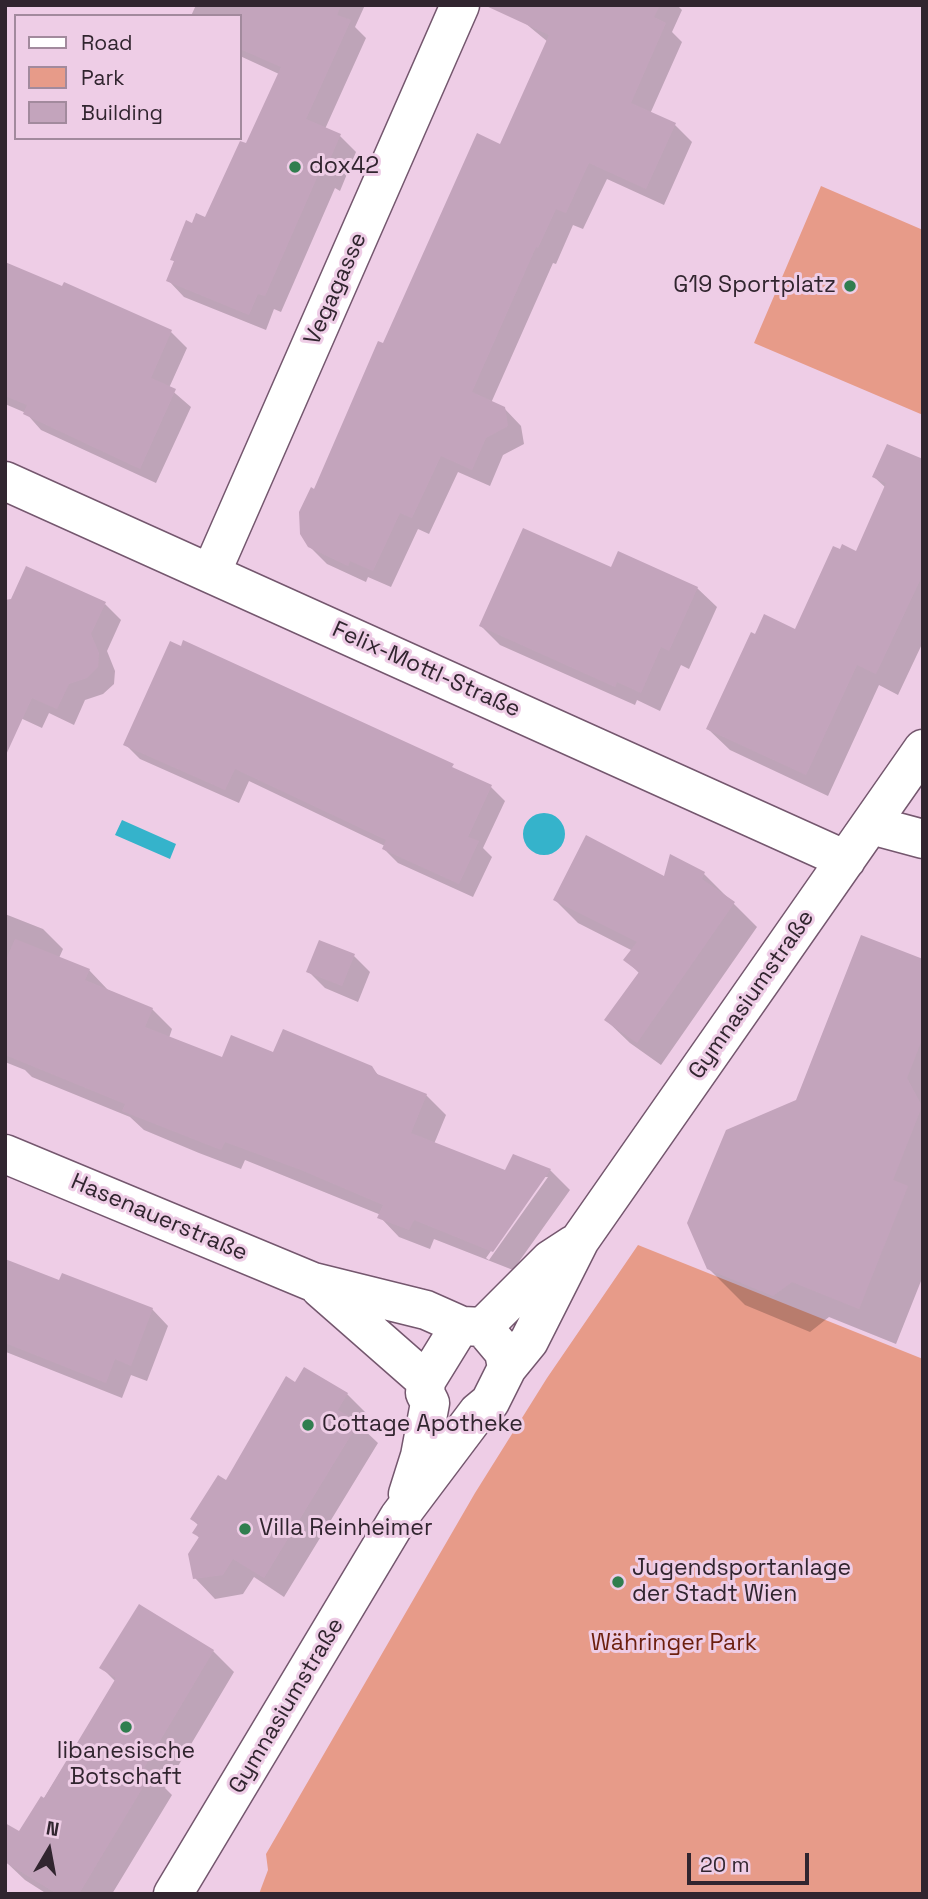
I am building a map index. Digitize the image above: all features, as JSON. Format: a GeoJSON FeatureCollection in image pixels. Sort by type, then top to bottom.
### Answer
{"type":"FeatureCollection","features":[{"type":"Feature","properties":{"kind":"street","name":"Vegagasse"},"geometry":{"type":"LineString","coordinates":[[211,573],[460,5]]}},
{"type":"Feature","properties":{"kind":"street","name":"Felix-Mottl-Straße"},"geometry":{"type":"LineString","coordinates":[[5,481],[846,860]]}},
{"type":"Feature","properties":{"kind":"street","name":"Gymnasiumstraße"},"geometry":{"type":"LineString","coordinates":[[173,1894],[399,1517],[478,1412],[491,1402],[507,1368],[529,1341],[580,1240],[923,749]]}},
{"type":"Feature","properties":{"kind":"street"},"geometry":{"type":"LineString","coordinates":[[871,825],[923,839]]}},
{"type":"Feature","properties":{"kind":"street","name":"Hasenauerstraße"},"geometry":{"type":"LineString","coordinates":[[5,1154],[313,1282],[426,1310],[472,1326]]}},
{"type":"Feature","properties":{"kind":"street","name":"Gymnasiumstraße"},"geometry":{"type":"LineString","coordinates":[[399,1517],[419,1456],[428,1392],[472,1326],[550,1260],[580,1240]]}},
{"type":"Feature","properties":{"kind":"street","name":"Hasenauerstraße"},"geometry":{"type":"LineString","coordinates":[[313,1282],[428,1392]]}},
{"type":"Feature","properties":{"kind":"street"},"geometry":{"type":"LineString","coordinates":[[472,1326],[503,1352],[507,1368]]}},
{"type":"Feature","properties":{"kind":"street"},"geometry":{"type":"LineString","coordinates":[[428,1392],[464,1415],[478,1412]]}},
{"type":"Feature","properties":{"kind":"green space","name":"G19 Sportplatz"},"geometry":{"type":"Polygon","coordinates":[[[821,186],[923,230],[923,415],[754,343],[821,186]]]}},
{"type":"Feature","properties":{"kind":"green space","name":"Jugendsportanlage der Stadt Wien"},"geometry":{"type":"Polygon","coordinates":[[[638,1245],[923,1359],[923,1894],[259,1894],[268,1870],[266,1854],[475,1493],[547,1378],[638,1245]]]}},
{"type":"Feature","properties":{"kind":"water"},"geometry":{"type":"Polygon","coordinates":[[[544,813],[559,819],[565,834],[559,849],[544,855],[529,849],[523,834],[529,819],[544,813]]]}},
{"type":"Feature","properties":{"kind":"water"},"geometry":{"type":"Polygon","coordinates":[[[122,820],[176,844],[170,859],[115,835],[122,820]]]}},
{"type":"Feature","properties":{"kind":"building"},"geometry":{"type":"Polygon","coordinates":[[[240,5],[341,5],[337,15],[351,20],[306,119],[341,134],[323,175],[319,173],[265,296],[258,294],[249,315],[166,281],[174,261],[170,260],[186,220],[192,223],[196,213],[205,217],[240,141],[246,143],[281,67],[242,50],[240,5]]]}},
{"type":"Feature","properties":{"kind":"building"},"geometry":{"type":"Polygon","coordinates":[[[484,5],[660,5],[654,17],[666,23],[631,103],[676,123],[646,189],[589,163],[566,213],[556,209],[538,248],[536,247],[472,392],[505,407],[508,426],[486,438],[472,470],[441,456],[412,518],[400,513],[373,571],[350,561],[348,566],[308,547],[300,534],[299,512],[311,487],[314,489],[378,341],[383,343],[477,133],[500,144],[549,35],[484,5]]]}},
{"type":"Feature","properties":{"kind":"building"},"geometry":{"type":"Polygon","coordinates":[[[5,262],[62,286],[64,282],[172,330],[151,378],[176,389],[140,469],[23,414],[27,405],[5,396],[5,262]]]}},
{"type":"Feature","properties":{"kind":"building"},"geometry":{"type":"Polygon","coordinates":[[[887,444],[923,459],[923,574],[876,674],[857,665],[806,775],[706,729],[751,632],[755,634],[764,614],[795,629],[833,546],[840,549],[842,544],[856,551],[886,483],[872,477],[887,444]]]}},
{"type":"Feature","properties":{"kind":"building"},"geometry":{"type":"Polygon","coordinates":[[[523,528],[611,567],[618,551],[698,587],[669,651],[661,647],[641,693],[617,682],[615,687],[479,626],[523,528]]]}},
{"type":"Feature","properties":{"kind":"building"},"geometry":{"type":"Polygon","coordinates":[[[26,566],[106,602],[91,634],[99,653],[98,667],[87,678],[69,684],[57,709],[32,698],[5,757],[5,600],[11,599],[26,566]]]}},
{"type":"Feature","properties":{"kind":"building"},"geometry":{"type":"Polygon","coordinates":[[[183,640],[454,764],[452,767],[492,785],[468,837],[479,841],[459,884],[382,849],[386,840],[235,769],[225,790],[123,745],[170,641],[181,646],[183,640]]]}},
{"type":"Feature","properties":{"kind":"building"},"geometry":{"type":"Polygon","coordinates":[[[586,835],[664,876],[670,854],[705,872],[702,879],[735,902],[637,1043],[604,1020],[639,972],[623,960],[637,942],[553,900],[586,835]]]}},
{"type":"Feature","properties":{"kind":"building"},"geometry":{"type":"Polygon","coordinates":[[[861,935],[923,959],[923,1037],[907,1078],[922,1106],[893,1180],[908,1186],[859,1309],[792,1282],[773,1296],[707,1269],[687,1223],[726,1130],[796,1100],[861,935]]]}},
{"type":"Feature","properties":{"kind":"building"},"geometry":{"type":"Polygon","coordinates":[[[15,939],[90,969],[85,980],[153,1008],[145,1027],[222,1057],[231,1035],[273,1052],[283,1029],[372,1066],[377,1074],[427,1094],[411,1133],[505,1170],[513,1154],[551,1169],[493,1252],[414,1220],[409,1230],[377,1218],[383,1205],[301,1170],[225,1142],[221,1150],[122,1111],[125,1104],[5,1055],[5,962],[15,939]]]}},
{"type":"Feature","properties":{"kind":"building"},"geometry":{"type":"Polygon","coordinates":[[[319,940],[355,954],[342,986],[306,972],[319,940]]]}},
{"type":"Feature","properties":{"kind":"building"},"geometry":{"type":"Polygon","coordinates":[[[5,1259],[59,1280],[62,1273],[153,1308],[131,1366],[115,1359],[106,1383],[5,1343],[5,1259]]]}},
{"type":"Feature","properties":{"kind":"building"},"geometry":{"type":"Polygon","coordinates":[[[304,1367],[348,1393],[338,1410],[359,1422],[264,1578],[233,1559],[223,1575],[193,1579],[188,1554],[199,1537],[192,1533],[198,1524],[190,1519],[218,1475],[226,1480],[286,1376],[295,1382],[304,1367]]]}},
{"type":"Feature","properties":{"kind":"building"},"geometry":{"type":"Polygon","coordinates":[[[139,1604],[214,1650],[144,1768],[152,1772],[79,1894],[57,1894],[5,1862],[5,1823],[19,1831],[41,1796],[44,1798],[116,1678],[99,1668],[139,1604]]]}},
{"type":"Feature","properties":{"kind":"place","name":"dox42"},"geometry":{"type":"Point","coordinates":[295,167]}},
{"type":"Feature","properties":{"kind":"place","name":"G19 Sportplatz"},"geometry":{"type":"Point","coordinates":[850,286]}},
{"type":"Feature","properties":{"kind":"place","name":"Cottage Apotheke"},"geometry":{"type":"Point","coordinates":[308,1425]}},
{"type":"Feature","properties":{"kind":"place","name":"Villa Reinheimer"},"geometry":{"type":"Point","coordinates":[245,1529]}},
{"type":"Feature","properties":{"kind":"place","name":"Jugendsportanlage der Stadt Wien"},"geometry":{"type":"Point","coordinates":[618,1582]}},
{"type":"Feature","properties":{"kind":"place","name":"libanesische Botschaft"},"geometry":{"type":"Point","coordinates":[126,1727]}},
{"type":"Feature","properties":{"kind":"park label","name":"Währinger Park"},"geometry":{"type":"Point","coordinates":[674,1644]}}]}
